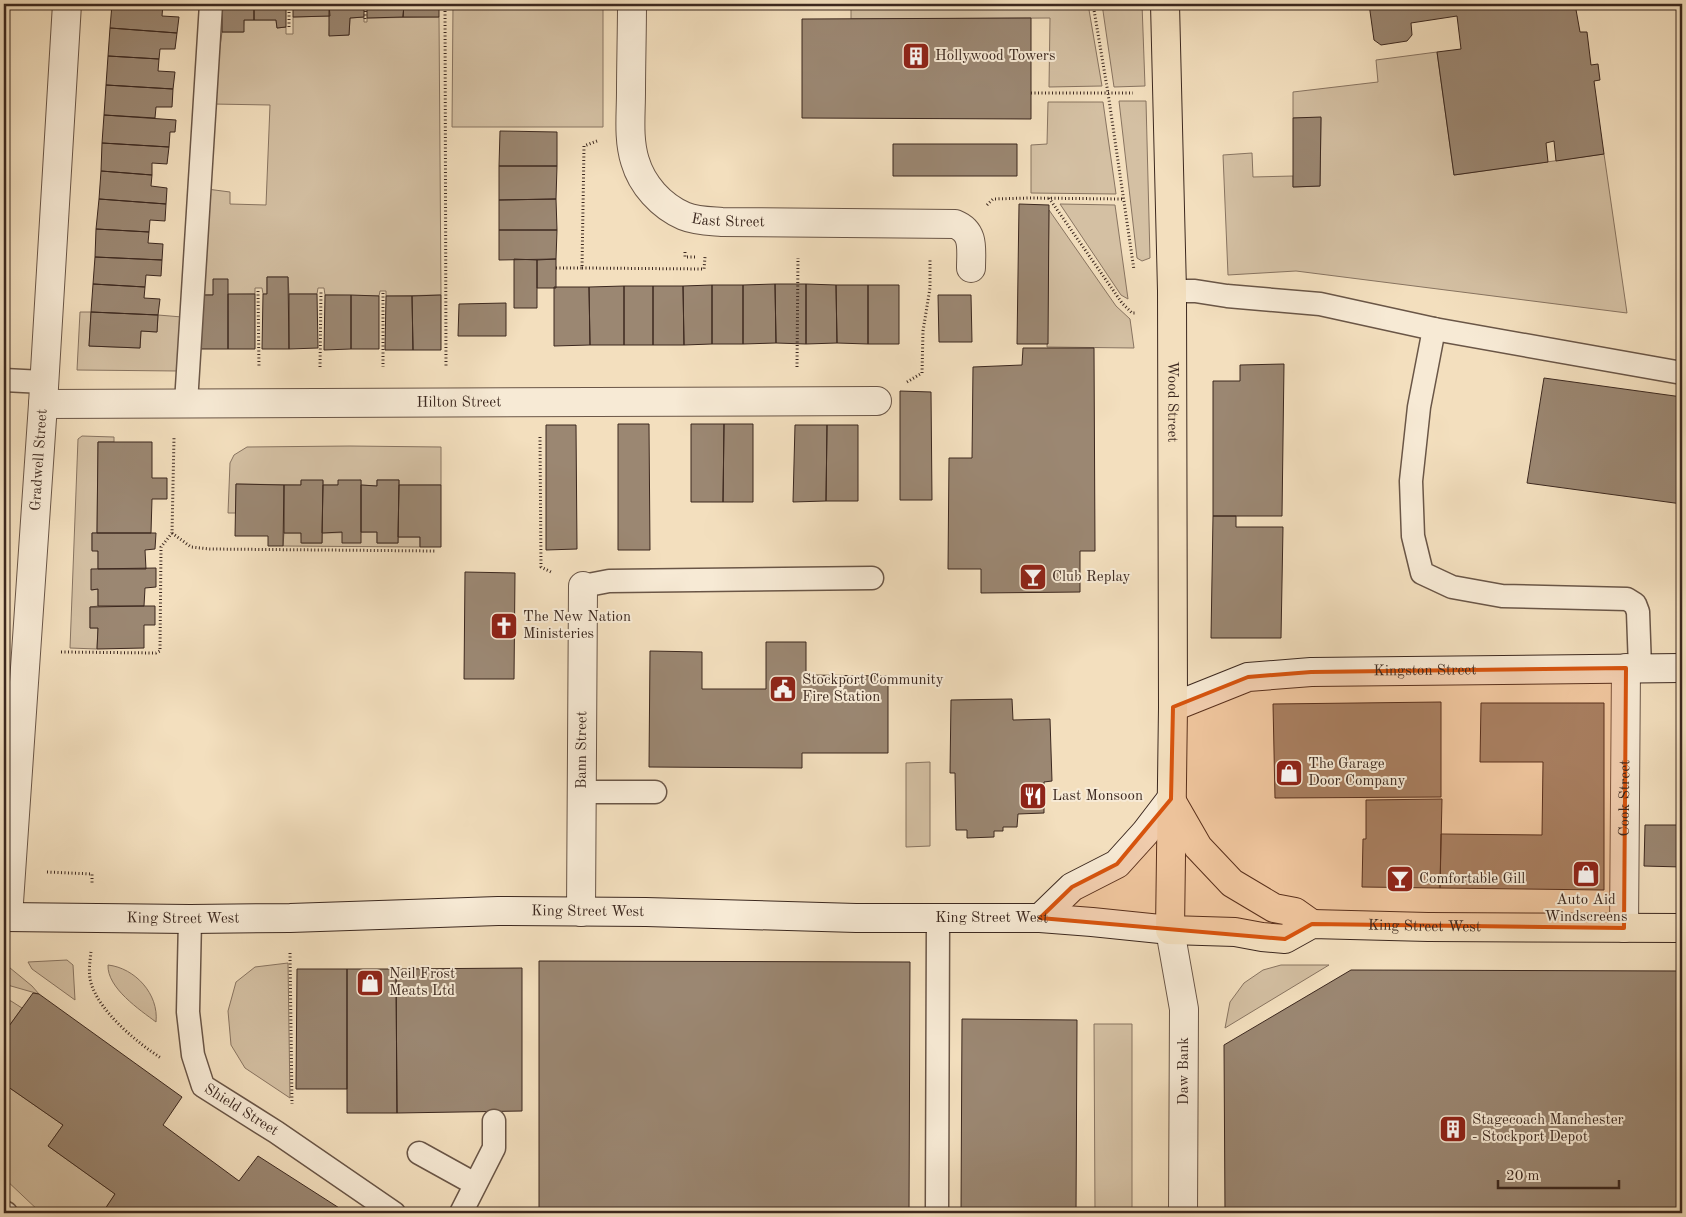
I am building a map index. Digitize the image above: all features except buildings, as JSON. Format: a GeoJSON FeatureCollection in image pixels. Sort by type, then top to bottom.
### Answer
{"type":"FeatureCollection","features":[{"type":"Feature","properties":{"kind":"main road","name":"Wood Street"},"geometry":{"type":"LineString","coordinates":[[1165,4],[1172,295],[1173,707],[1171,799]]}},
{"type":"Feature","properties":{"kind":"main road"},"geometry":{"type":"LineString","coordinates":[[1171,799],[1198,847],[1232,883],[1274,908],[1295,912],[1312,924]]}},
{"type":"Feature","properties":{"kind":"main road"},"geometry":{"type":"LineString","coordinates":[[1170,930],[1171,799]]}},
{"type":"Feature","properties":{"kind":"main road","name":"King Street West"},"geometry":{"type":"LineString","coordinates":[[1170,930],[1235,932],[1284,939],[1312,924],[1428,927],[1682,928]]}},
{"type":"Feature","properties":{"kind":"street","name":"Gradwell Street"},"geometry":{"type":"LineString","coordinates":[[6,917],[11,870],[11,756],[26,649],[67,4]]}},
{"type":"Feature","properties":{"kind":"street","name":"East Street"},"geometry":{"type":"LineString","coordinates":[[632,4],[632,150],[638,170],[651,192],[668,208],[685,216],[703,221],[955,224],[963,228]]}},
{"type":"Feature","properties":{"kind":"street"},"geometry":{"type":"LineString","coordinates":[[963,228],[968,233],[971,241],[971,268]]}},
{"type":"Feature","properties":{"kind":"street","name":"Hilton Street"},"geometry":{"type":"LineString","coordinates":[[43,393],[180,403],[877,401]]}},
{"type":"Feature","properties":{"kind":"street","name":"Bann Street"},"geometry":{"type":"LineString","coordinates":[[581,912],[583,586]]}},
{"type":"Feature","properties":{"kind":"street","name":"Cook Street"},"geometry":{"type":"LineString","coordinates":[[1624,928],[1633,668]]}},
{"type":"Feature","properties":{"kind":"street","name":"Kingston Street"},"geometry":{"type":"LineString","coordinates":[[1173,707],[1248,677],[1311,672],[1682,668]]}},
{"type":"Feature","properties":{"kind":"street"},"geometry":{"type":"LineString","coordinates":[[1040,918],[1072,887],[1117,864],[1146,833],[1171,799]]}},
{"type":"Feature","properties":{"kind":"street","name":"King Street West"},"geometry":{"type":"LineString","coordinates":[[6,917],[290,918],[498,910],[671,912],[938,919],[1040,918],[1170,930]]}},
{"type":"Feature","properties":{"kind":"street","name":"Daw Bank"},"geometry":{"type":"LineString","coordinates":[[1170,930],[1184,1009],[1183,1213]]}},
{"type":"Feature","properties":{"kind":"lane"},"geometry":{"type":"LineString","coordinates":[[180,403],[211,4]]}},
{"type":"Feature","properties":{"kind":"lane"},"geometry":{"type":"LineString","coordinates":[[1172,295],[1195,291],[1227,296],[1320,304],[1434,329],[1682,373]]}},
{"type":"Feature","properties":{"kind":"lane"},"geometry":{"type":"LineString","coordinates":[[1434,329],[1419,408],[1411,481],[1413,536],[1422,573],[1452,587],[1502,596],[1627,599],[1635,604],[1638,612],[1633,668]]}},
{"type":"Feature","properties":{"kind":"lane"},"geometry":{"type":"LineString","coordinates":[[4,380],[43,393]]}},
{"type":"Feature","properties":{"kind":"lane"},"geometry":{"type":"LineString","coordinates":[[583,586],[609,581],[872,578]]}},
{"type":"Feature","properties":{"kind":"lane"},"geometry":{"type":"LineString","coordinates":[[582,792],[655,792]]}},
{"type":"Feature","properties":{"kind":"lane","name":"Shield Street"},"geometry":{"type":"LineString","coordinates":[[190,919],[188,1012],[193,1055],[202,1086],[276,1132],[394,1213]]}},
{"type":"Feature","properties":{"kind":"lane"},"geometry":{"type":"LineString","coordinates":[[937,1213],[938,919]]}},
{"type":"Feature","properties":{"kind":"lane"},"geometry":{"type":"LineString","coordinates":[[461,1213],[494,1148],[494,1122]]}},
{"type":"Feature","properties":{"kind":"lane"},"geometry":{"type":"LineString","coordinates":[[419,1153],[475,1184]]}},
{"type":"Feature","properties":{"kind":"path"},"geometry":{"type":"LineString","coordinates":[[289,4],[289,27]]}},
{"type":"Feature","properties":{"kind":"path"},"geometry":{"type":"LineString","coordinates":[[365,19],[366,4]]}},
{"type":"Feature","properties":{"kind":"path"},"geometry":{"type":"LineString","coordinates":[[445,4],[446,402]]}},
{"type":"Feature","properties":{"kind":"path"},"geometry":{"type":"LineString","coordinates":[[1093,4],[1134,271],[1143,283],[1172,295]]}},
{"type":"Feature","properties":{"kind":"path"},"geometry":{"type":"LineString","coordinates":[[1031,93],[1168,93]]}},
{"type":"Feature","properties":{"kind":"path"},"geometry":{"type":"LineString","coordinates":[[582,268],[584,146],[631,130]]}},
{"type":"Feature","properties":{"kind":"path"},"geometry":{"type":"LineString","coordinates":[[1049,198],[1122,303],[1132,313],[1172,295]]}},
{"type":"Feature","properties":{"kind":"path"},"geometry":{"type":"LineString","coordinates":[[963,228],[993,199],[1124,199]]}},
{"type":"Feature","properties":{"kind":"path"},"geometry":{"type":"LineString","coordinates":[[797,401],[798,222]]}},
{"type":"Feature","properties":{"kind":"path"},"geometry":{"type":"LineString","coordinates":[[877,401],[922,373],[923,332],[930,288],[930,224]]}},
{"type":"Feature","properties":{"kind":"path"},"geometry":{"type":"LineString","coordinates":[[556,268],[704,269],[705,257],[686,258]]}},
{"type":"Feature","properties":{"kind":"path"},"geometry":{"type":"LineString","coordinates":[[320,403],[321,290]]}},
{"type":"Feature","properties":{"kind":"path"},"geometry":{"type":"LineString","coordinates":[[258,291],[259,403]]}},
{"type":"Feature","properties":{"kind":"path"},"geometry":{"type":"LineString","coordinates":[[383,293],[383,402]]}},
{"type":"Feature","properties":{"kind":"path"},"geometry":{"type":"LineString","coordinates":[[540,402],[541,567],[583,586]]}},
{"type":"Feature","properties":{"kind":"path"},"geometry":{"type":"LineString","coordinates":[[26,649],[68,652],[156,653],[160,651],[161,547],[172,533],[180,403]]}},
{"type":"Feature","properties":{"kind":"path"},"geometry":{"type":"LineString","coordinates":[[172,533],[192,547],[210,549],[436,552]]}},
{"type":"Feature","properties":{"kind":"path"},"geometry":{"type":"LineString","coordinates":[[11,870],[92,874],[90,981],[97,998],[108,1014],[148,1050],[202,1086]]}},
{"type":"Feature","properties":{"kind":"path"},"geometry":{"type":"LineString","coordinates":[[276,1132],[292,1106],[290,918]]}},
{"type":"Feature","properties":{"kind":"highlighted area"},"geometry":{"type":"Polygon","coordinates":[[[1626,668],[1624,928],[1312,924],[1285,939],[1040,918],[1072,887],[1117,864],[1171,799],[1173,707],[1248,677],[1311,672],[1626,668]]]}},
{"type":"Feature","properties":{"kind":"shaded area"},"geometry":{"type":"Polygon","coordinates":[[[453,4],[603,4],[603,127],[452,127],[453,4]]]}},
{"type":"Feature","properties":{"kind":"shaded area"},"geometry":{"type":"Polygon","coordinates":[[[851,4],[1088,4],[1102,86],[1049,87],[1050,18],[851,19],[851,4]]]}},
{"type":"Feature","properties":{"kind":"shaded area"},"geometry":{"type":"Polygon","coordinates":[[[1102,4],[1142,4],[1145,86],[1114,87],[1102,4]]]}},
{"type":"Feature","properties":{"kind":"shaded area"},"geometry":{"type":"Polygon","coordinates":[[[330,16],[329,35],[349,35],[350,18],[364,17],[364,22],[367,22],[367,18],[439,17],[441,295],[386,296],[386,291],[380,291],[379,296],[325,295],[324,288],[318,288],[317,294],[289,294],[288,277],[267,277],[267,294],[263,294],[262,288],[255,288],[255,294],[201,295],[207,189],[230,192],[230,204],[266,205],[270,105],[212,104],[222,32],[243,32],[244,20],[276,20],[277,28],[286,27],[286,34],[293,34],[293,17],[330,16]]]}},
{"type":"Feature","properties":{"kind":"shaded area"},"geometry":{"type":"Polygon","coordinates":[[[1437,52],[1454,175],[1604,154],[1627,313],[1296,271],[1228,275],[1223,155],[1252,153],[1253,177],[1293,176],[1293,187],[1320,186],[1321,118],[1293,118],[1293,92],[1378,82],[1376,60],[1437,52]]]}},
{"type":"Feature","properties":{"kind":"shaded area"},"geometry":{"type":"Polygon","coordinates":[[[1119,101],[1146,101],[1150,258],[1142,261],[1137,258],[1119,101]]]}},
{"type":"Feature","properties":{"kind":"shaded area"},"geometry":{"type":"Polygon","coordinates":[[[1048,102],[1103,102],[1116,194],[1031,193],[1031,145],[1047,144],[1048,102]]]}},
{"type":"Feature","properties":{"kind":"shaded area"},"geometry":{"type":"Polygon","coordinates":[[[1060,204],[1115,205],[1128,299],[1121,295],[1060,204]]]}},
{"type":"Feature","properties":{"kind":"shaded area"},"geometry":{"type":"Polygon","coordinates":[[[1049,210],[1116,306],[1130,319],[1134,348],[1047,347],[1049,210]]]}},
{"type":"Feature","properties":{"kind":"shaded area"},"geometry":{"type":"Polygon","coordinates":[[[80,312],[91,312],[89,346],[140,348],[141,331],[157,332],[158,315],[182,317],[178,371],[77,370],[80,312]]]}},
{"type":"Feature","properties":{"kind":"shaded area"},"geometry":{"type":"Polygon","coordinates":[[[82,436],[114,437],[114,442],[98,442],[97,533],[92,533],[92,550],[98,551],[98,569],[92,590],[98,589],[98,606],[90,607],[90,628],[98,628],[97,649],[70,648],[78,439],[82,436]]]}},
{"type":"Feature","properties":{"kind":"shaded area"},"geometry":{"type":"Polygon","coordinates":[[[247,447],[441,447],[441,485],[399,485],[399,480],[377,480],[377,486],[361,485],[361,480],[338,485],[323,485],[323,481],[301,481],[301,485],[236,484],[236,513],[228,513],[230,463],[234,455],[247,447]]]}},
{"type":"Feature","properties":{"kind":"shaded area"},"geometry":{"type":"Polygon","coordinates":[[[377,532],[377,543],[398,543],[398,537],[420,537],[420,547],[283,546],[284,533],[301,533],[302,543],[322,543],[322,533],[377,532]]]}},
{"type":"Feature","properties":{"kind":"shaded area"},"geometry":{"type":"Polygon","coordinates":[[[930,762],[930,846],[906,847],[906,763],[930,762]]]}},
{"type":"Feature","properties":{"kind":"shaded area"},"geometry":{"type":"Polygon","coordinates":[[[67,960],[73,965],[75,1000],[32,969],[28,962],[67,960]]]}},
{"type":"Feature","properties":{"kind":"shaded area"},"geometry":{"type":"Polygon","coordinates":[[[4,963],[32,986],[39,994],[4,984],[4,963]]]}},
{"type":"Feature","properties":{"kind":"shaded area"},"geometry":{"type":"Polygon","coordinates":[[[288,963],[290,1098],[245,1068],[231,1045],[228,1011],[236,982],[255,967],[288,963]]]}},
{"type":"Feature","properties":{"kind":"shaded area"},"geometry":{"type":"Polygon","coordinates":[[[108,965],[127,971],[143,984],[154,1002],[156,1022],[134,1005],[119,990],[109,974],[108,965]]]}},
{"type":"Feature","properties":{"kind":"shaded area"},"geometry":{"type":"Polygon","coordinates":[[[1281,965],[1329,965],[1225,1028],[1230,1002],[1244,983],[1263,970],[1281,965]]]}},
{"type":"Feature","properties":{"kind":"shaded area"},"geometry":{"type":"Polygon","coordinates":[[[4,999],[22,1008],[4,1033],[4,999]]]}},
{"type":"Feature","properties":{"kind":"shaded area"},"geometry":{"type":"Polygon","coordinates":[[[1094,1024],[1132,1024],[1132,1213],[1095,1213],[1094,1024]]]}},
{"type":"Feature","properties":{"kind":"shaded area"},"geometry":{"type":"Polygon","coordinates":[[[4,1084],[63,1125],[48,1146],[115,1194],[105,1209],[111,1213],[41,1213],[4,1178],[4,1084]]]}},
{"type":"Feature","properties":{"kind":"place","name":"Hollywood Towers"},"geometry":{"type":"Point","coordinates":[916,56]}},
{"type":"Feature","properties":{"kind":"place","name":"Club Replay"},"geometry":{"type":"Point","coordinates":[1033,577]}},
{"type":"Feature","properties":{"kind":"place","name":"The New Nation Ministeries"},"geometry":{"type":"Point","coordinates":[504,626]}},
{"type":"Feature","properties":{"kind":"place","name":"Stockport Community Fire Station"},"geometry":{"type":"Point","coordinates":[783,689]}},
{"type":"Feature","properties":{"kind":"place","name":"The Garage Door Company"},"geometry":{"type":"Point","coordinates":[1289,773]}},
{"type":"Feature","properties":{"kind":"place","name":"Last Monsoon"},"geometry":{"type":"Point","coordinates":[1033,796]}},
{"type":"Feature","properties":{"kind":"place","name":"Auto Aid Windscreens"},"geometry":{"type":"Point","coordinates":[1586,874]}},
{"type":"Feature","properties":{"kind":"place","name":"Comfortable Gill"},"geometry":{"type":"Point","coordinates":[1400,879]}},
{"type":"Feature","properties":{"kind":"place","name":"Neil Frost Meats Ltd"},"geometry":{"type":"Point","coordinates":[370,983]}},
{"type":"Feature","properties":{"kind":"place","name":"Stagecoach Manchester - Stockport Depot"},"geometry":{"type":"Point","coordinates":[1453,1129]}}]}
